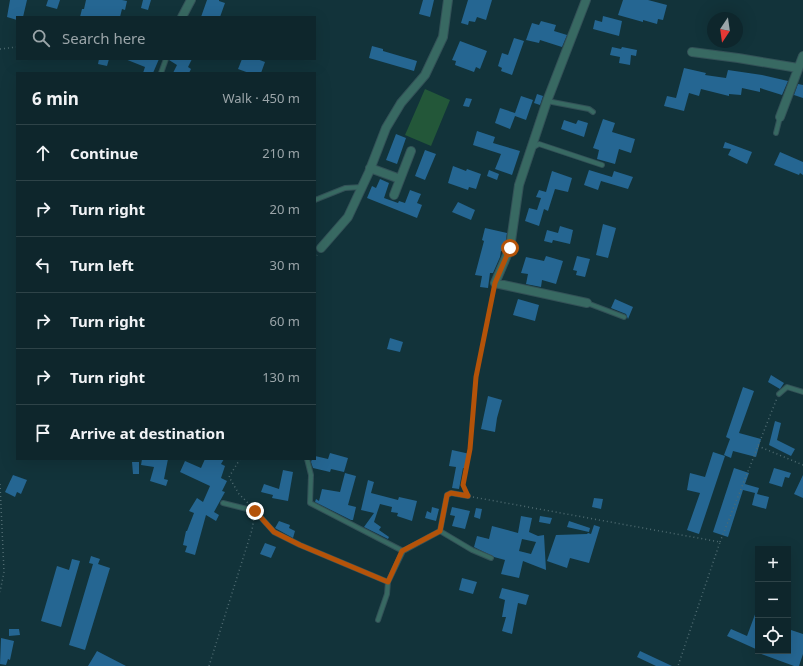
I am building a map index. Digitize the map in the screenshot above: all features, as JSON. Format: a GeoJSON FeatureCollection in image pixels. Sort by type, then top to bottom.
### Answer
{"type":"FeatureCollection","features":[{"type":"Feature","properties":{"kind":"street"},"geometry":{"type":"LineString","coordinates":[[183,16],[191,0]]}},
{"type":"Feature","properties":{"kind":"street"},"geometry":{"type":"LineString","coordinates":[[321,248],[348,217],[386,128],[401,103],[425,75],[443,37],[448,0]]}},
{"type":"Feature","properties":{"kind":"street"},"geometry":{"type":"LineString","coordinates":[[586,0],[547,101],[530,150],[519,185],[510,248],[495,283],[587,303]]}},
{"type":"Feature","properties":{"kind":"street"},"geometry":{"type":"LineString","coordinates":[[692,52],[798,68]]}},
{"type":"Feature","properties":{"kind":"street"},"geometry":{"type":"LineString","coordinates":[[780,117],[803,56]]}},
{"type":"Feature","properties":{"kind":"street"},"geometry":{"type":"LineString","coordinates":[[394,195],[411,151]]}},
{"type":"Feature","properties":{"kind":"street"},"geometry":{"type":"LineString","coordinates":[[370,168],[400,179]]}},
{"type":"Feature","properties":{"kind":"lane"},"geometry":{"type":"LineString","coordinates":[[161,72],[166,60]]}},
{"type":"Feature","properties":{"kind":"lane"},"geometry":{"type":"LineString","coordinates":[[547,101],[589,109],[593,112]]}},
{"type":"Feature","properties":{"kind":"lane"},"geometry":{"type":"LineString","coordinates":[[776,133],[780,117]]}},
{"type":"Feature","properties":{"kind":"lane"},"geometry":{"type":"LineString","coordinates":[[530,150],[539,144],[602,165]]}},
{"type":"Feature","properties":{"kind":"lane"},"geometry":{"type":"LineString","coordinates":[[316,200],[345,188],[362,187]]}},
{"type":"Feature","properties":{"kind":"lane"},"geometry":{"type":"LineString","coordinates":[[587,303],[624,317]]}},
{"type":"Feature","properties":{"kind":"lane"},"geometry":{"type":"LineString","coordinates":[[778,394],[787,387],[803,392]]}},
{"type":"Feature","properties":{"kind":"lane"},"geometry":{"type":"LineString","coordinates":[[307,460],[311,475],[310,503],[402,551]]}},
{"type":"Feature","properties":{"kind":"lane"},"geometry":{"type":"LineString","coordinates":[[440,531],[447,495],[451,493],[468,496]]}},
{"type":"Feature","properties":{"kind":"lane"},"geometry":{"type":"LineString","coordinates":[[223,503],[255,511],[274,532],[300,545],[388,582]]}},
{"type":"Feature","properties":{"kind":"lane"},"geometry":{"type":"LineString","coordinates":[[378,620],[387,594],[388,582],[402,551],[440,531]]}},
{"type":"Feature","properties":{"kind":"lane"},"geometry":{"type":"LineString","coordinates":[[440,531],[472,550],[491,558]]}},
{"type":"Feature","properties":{"kind":"path"},"geometry":{"type":"LineString","coordinates":[[0,49],[16,48]]}},
{"type":"Feature","properties":{"kind":"path"},"geometry":{"type":"LineString","coordinates":[[495,283],[476,377],[470,449],[463,485],[468,496],[720,542]]}},
{"type":"Feature","properties":{"kind":"path"},"geometry":{"type":"LineString","coordinates":[[678,666],[720,542],[778,394]]}},
{"type":"Feature","properties":{"kind":"path"},"geometry":{"type":"LineString","coordinates":[[758,446],[803,465]]}},
{"type":"Feature","properties":{"kind":"path"},"geometry":{"type":"LineString","coordinates":[[209,666],[252,530],[255,511],[239,494],[228,477],[239,460]]}},
{"type":"Feature","properties":{"kind":"path"},"geometry":{"type":"LineString","coordinates":[[0,484],[4,572],[0,592]]}},
{"type":"Feature","properties":{"kind":"green space"},"geometry":{"type":"Polygon","coordinates":[[[425,89],[450,100],[431,146],[405,135],[425,89]]]}},
{"type":"Feature","properties":{"kind":"building"},"geometry":{"type":"Polygon","coordinates":[[[10,0],[27,0],[23,16],[16,16],[16,20],[7,17],[10,0]]]}},
{"type":"Feature","properties":{"kind":"building"},"geometry":{"type":"Polygon","coordinates":[[[48,0],[60,0],[57,9],[46,6],[48,0]]]}},
{"type":"Feature","properties":{"kind":"building"},"geometry":{"type":"Polygon","coordinates":[[[86,0],[127,1],[125,10],[122,9],[120,16],[80,16],[82,9],[84,9],[86,0]]]}},
{"type":"Feature","properties":{"kind":"building"},"geometry":{"type":"Polygon","coordinates":[[[143,0],[151,0],[148,10],[141,8],[143,0]]]}},
{"type":"Feature","properties":{"kind":"building"},"geometry":{"type":"Polygon","coordinates":[[[207,0],[219,0],[225,3],[220,16],[201,16],[207,0]]]}},
{"type":"Feature","properties":{"kind":"building"},"geometry":{"type":"Polygon","coordinates":[[[423,0],[434,0],[430,17],[419,14],[423,0]]]}},
{"type":"Feature","properties":{"kind":"building"},"geometry":{"type":"Polygon","coordinates":[[[468,0],[492,0],[486,20],[477,17],[475,22],[469,21],[468,25],[461,23],[468,0]]]}},
{"type":"Feature","properties":{"kind":"building"},"geometry":{"type":"Polygon","coordinates":[[[623,0],[648,0],[667,5],[663,20],[658,19],[657,24],[618,15],[623,0]]]}},
{"type":"Feature","properties":{"kind":"building"},"geometry":{"type":"Polygon","coordinates":[[[603,16],[622,21],[619,36],[593,29],[595,20],[602,22],[603,16]]]}},
{"type":"Feature","properties":{"kind":"building"},"geometry":{"type":"Polygon","coordinates":[[[541,21],[556,25],[554,31],[567,35],[562,47],[540,40],[539,43],[526,40],[532,23],[539,25],[541,21]]]}},
{"type":"Feature","properties":{"kind":"building"},"geometry":{"type":"Polygon","coordinates":[[[514,38],[524,41],[512,75],[501,71],[502,68],[498,66],[502,53],[508,55],[514,38]]]}},
{"type":"Feature","properties":{"kind":"building"},"geometry":{"type":"Polygon","coordinates":[[[460,41],[487,51],[480,69],[476,67],[474,72],[455,65],[456,61],[452,60],[460,41]]]}},
{"type":"Feature","properties":{"kind":"building"},"geometry":{"type":"Polygon","coordinates":[[[372,46],[383,49],[383,51],[417,61],[414,71],[369,58],[372,46]]]}},
{"type":"Feature","properties":{"kind":"building"},"geometry":{"type":"Polygon","coordinates":[[[612,47],[637,50],[636,56],[631,55],[630,65],[619,63],[620,57],[610,55],[612,47]]]}},
{"type":"Feature","properties":{"kind":"building"},"geometry":{"type":"Polygon","coordinates":[[[99,60],[109,60],[107,66],[98,64],[99,60]]]}},
{"type":"Feature","properties":{"kind":"building"},"geometry":{"type":"Polygon","coordinates":[[[128,60],[159,60],[153,72],[143,72],[145,67],[128,60]]]}},
{"type":"Feature","properties":{"kind":"building"},"geometry":{"type":"Polygon","coordinates":[[[169,60],[192,60],[188,67],[191,69],[190,72],[174,72],[177,65],[169,60]]]}},
{"type":"Feature","properties":{"kind":"building"},"geometry":{"type":"Polygon","coordinates":[[[242,60],[260,60],[265,62],[261,72],[246,72],[238,69],[242,60]]]}},
{"type":"Feature","properties":{"kind":"building"},"geometry":{"type":"Polygon","coordinates":[[[684,68],[706,73],[705,75],[726,78],[728,70],[762,75],[788,81],[782,95],[760,88],[760,92],[742,88],[741,95],[729,94],[729,96],[701,89],[699,96],[689,93],[684,111],[664,106],[667,96],[676,98],[684,68]]]}},
{"type":"Feature","properties":{"kind":"building"},"geometry":{"type":"Polygon","coordinates":[[[798,84],[803,85],[803,98],[794,95],[798,84]]]}},
{"type":"Feature","properties":{"kind":"building"},"geometry":{"type":"Polygon","coordinates":[[[537,94],[543,96],[540,105],[534,103],[537,94]]]}},
{"type":"Feature","properties":{"kind":"building"},"geometry":{"type":"Polygon","coordinates":[[[521,96],[533,100],[526,120],[515,116],[510,129],[495,123],[500,108],[515,113],[521,96]]]}},
{"type":"Feature","properties":{"kind":"building"},"geometry":{"type":"Polygon","coordinates":[[[466,98],[472,99],[469,107],[463,106],[466,98]]]}},
{"type":"Feature","properties":{"kind":"building"},"geometry":{"type":"Polygon","coordinates":[[[603,119],[615,123],[612,132],[635,139],[631,153],[619,149],[615,164],[597,159],[599,150],[593,148],[603,119]]]}},
{"type":"Feature","properties":{"kind":"building"},"geometry":{"type":"Polygon","coordinates":[[[564,120],[576,124],[578,120],[588,123],[584,137],[561,129],[564,120]]]}},
{"type":"Feature","properties":{"kind":"building"},"geometry":{"type":"Polygon","coordinates":[[[477,131],[495,137],[493,143],[520,151],[512,175],[495,169],[501,154],[473,145],[477,131]]]}},
{"type":"Feature","properties":{"kind":"building"},"geometry":{"type":"Polygon","coordinates":[[[396,134],[406,138],[397,164],[386,160],[396,134]]]}},
{"type":"Feature","properties":{"kind":"building"},"geometry":{"type":"Polygon","coordinates":[[[725,142],[752,152],[747,164],[728,155],[731,149],[723,148],[725,142]]]}},
{"type":"Feature","properties":{"kind":"building"},"geometry":{"type":"Polygon","coordinates":[[[425,150],[436,154],[425,180],[415,176],[425,150]]]}},
{"type":"Feature","properties":{"kind":"building"},"geometry":{"type":"Polygon","coordinates":[[[780,152],[803,162],[803,175],[800,173],[799,175],[774,165],[780,152]]]}},
{"type":"Feature","properties":{"kind":"building"},"geometry":{"type":"Polygon","coordinates":[[[453,166],[466,171],[467,169],[481,174],[476,189],[469,187],[468,190],[448,183],[453,166]]]}},
{"type":"Feature","properties":{"kind":"building"},"geometry":{"type":"Polygon","coordinates":[[[489,170],[499,174],[497,180],[487,176],[489,170]]]}},
{"type":"Feature","properties":{"kind":"building"},"geometry":{"type":"Polygon","coordinates":[[[589,170],[612,177],[614,171],[633,177],[628,189],[601,181],[598,190],[584,185],[589,170]]]}},
{"type":"Feature","properties":{"kind":"building"},"geometry":{"type":"Polygon","coordinates":[[[552,171],[572,178],[568,192],[555,189],[548,211],[544,209],[539,226],[525,221],[529,208],[537,210],[541,198],[536,197],[539,190],[546,192],[552,171]]]}},
{"type":"Feature","properties":{"kind":"building"},"geometry":{"type":"Polygon","coordinates":[[[380,179],[389,183],[384,198],[398,203],[399,201],[405,203],[410,190],[421,194],[417,203],[422,205],[417,218],[367,198],[372,186],[376,188],[380,179]]]}},
{"type":"Feature","properties":{"kind":"building"},"geometry":{"type":"Polygon","coordinates":[[[458,202],[475,210],[471,220],[452,212],[458,202]]]}},
{"type":"Feature","properties":{"kind":"building"},"geometry":{"type":"Polygon","coordinates":[[[603,224],[616,228],[608,258],[596,255],[603,224]]]}},
{"type":"Feature","properties":{"kind":"building"},"geometry":{"type":"Polygon","coordinates":[[[560,226],[573,230],[570,244],[553,240],[552,243],[544,241],[547,230],[558,233],[560,226]]]}},
{"type":"Feature","properties":{"kind":"building"},"geometry":{"type":"Polygon","coordinates":[[[485,228],[507,233],[503,251],[501,251],[493,273],[490,273],[488,288],[480,287],[482,276],[475,275],[484,241],[482,240],[485,228]]]}},
{"type":"Feature","properties":{"kind":"building"},"geometry":{"type":"Polygon","coordinates":[[[546,256],[563,261],[556,284],[542,280],[541,287],[526,284],[528,274],[521,273],[526,257],[544,261],[546,256]]]}},
{"type":"Feature","properties":{"kind":"building"},"geometry":{"type":"Polygon","coordinates":[[[577,256],[590,259],[585,277],[576,275],[577,271],[573,270],[577,256]]]}},
{"type":"Feature","properties":{"kind":"building"},"geometry":{"type":"Polygon","coordinates":[[[518,299],[539,305],[535,321],[513,315],[518,299]]]}},
{"type":"Feature","properties":{"kind":"building"},"geometry":{"type":"Polygon","coordinates":[[[615,299],[633,307],[628,319],[626,314],[611,308],[615,299]]]}},
{"type":"Feature","properties":{"kind":"building"},"geometry":{"type":"Polygon","coordinates":[[[390,338],[403,342],[400,352],[387,349],[390,338]]]}},
{"type":"Feature","properties":{"kind":"building"},"geometry":{"type":"Polygon","coordinates":[[[771,375],[784,383],[780,389],[768,382],[771,375]]]}},
{"type":"Feature","properties":{"kind":"building"},"geometry":{"type":"Polygon","coordinates":[[[743,387],[754,391],[739,433],[761,439],[756,457],[733,451],[731,458],[724,455],[730,439],[726,437],[743,387]]]}},
{"type":"Feature","properties":{"kind":"building"},"geometry":{"type":"Polygon","coordinates":[[[488,396],[502,400],[495,432],[481,429],[488,396]]]}},
{"type":"Feature","properties":{"kind":"building"},"geometry":{"type":"Polygon","coordinates":[[[775,421],[781,423],[777,440],[795,449],[791,456],[769,445],[775,421]]]}},
{"type":"Feature","properties":{"kind":"building"},"geometry":{"type":"Polygon","coordinates":[[[452,450],[470,454],[467,469],[463,468],[459,489],[452,488],[456,467],[449,466],[452,450]]]}},
{"type":"Feature","properties":{"kind":"building"},"geometry":{"type":"Polygon","coordinates":[[[713,452],[725,456],[699,534],[687,530],[700,493],[687,490],[690,473],[705,477],[713,452]]]}},
{"type":"Feature","properties":{"kind":"building"},"geometry":{"type":"Polygon","coordinates":[[[330,453],[348,458],[344,472],[331,469],[330,472],[313,468],[311,462],[312,460],[316,460],[316,456],[328,459],[330,453]]]}},
{"type":"Feature","properties":{"kind":"building"},"geometry":{"type":"Polygon","coordinates":[[[142,460],[168,460],[164,479],[168,480],[166,486],[150,481],[154,467],[141,465],[142,460]]]}},
{"type":"Feature","properties":{"kind":"building"},"geometry":{"type":"Polygon","coordinates":[[[205,460],[223,460],[221,464],[225,466],[221,478],[227,481],[222,491],[225,492],[214,512],[219,515],[216,521],[206,515],[195,555],[185,552],[187,546],[183,545],[186,531],[194,513],[189,511],[197,498],[203,502],[210,486],[180,472],[185,461],[201,468],[205,460]]]}},
{"type":"Feature","properties":{"kind":"building"},"geometry":{"type":"Polygon","coordinates":[[[132,462],[139,462],[139,474],[133,474],[132,462]]]}},
{"type":"Feature","properties":{"kind":"building"},"geometry":{"type":"Polygon","coordinates":[[[734,468],[749,473],[745,484],[759,488],[757,494],[769,497],[766,509],[752,505],[755,493],[743,490],[728,537],[713,532],[734,468]]]}},
{"type":"Feature","properties":{"kind":"building"},"geometry":{"type":"Polygon","coordinates":[[[774,468],[791,473],[789,478],[785,477],[782,487],[769,483],[774,468]]]}},
{"type":"Feature","properties":{"kind":"building"},"geometry":{"type":"Polygon","coordinates":[[[283,470],[293,472],[288,501],[272,498],[273,495],[261,492],[264,484],[279,489],[283,470]]]}},
{"type":"Feature","properties":{"kind":"building"},"geometry":{"type":"Polygon","coordinates":[[[345,473],[356,476],[348,505],[356,507],[353,520],[315,502],[316,499],[319,501],[322,489],[340,492],[345,473]]]}},
{"type":"Feature","properties":{"kind":"building"},"geometry":{"type":"Polygon","coordinates":[[[13,475],[27,480],[21,494],[17,492],[15,497],[5,492],[13,475]]]}},
{"type":"Feature","properties":{"kind":"building"},"geometry":{"type":"Polygon","coordinates":[[[803,475],[803,498],[794,494],[803,475]]]}},
{"type":"Feature","properties":{"kind":"building"},"geometry":{"type":"Polygon","coordinates":[[[368,480],[374,482],[371,493],[398,500],[399,497],[417,501],[412,521],[397,516],[398,513],[391,512],[392,507],[380,504],[374,522],[381,527],[379,530],[389,537],[388,539],[364,527],[374,513],[361,510],[368,480]]]}},
{"type":"Feature","properties":{"kind":"building"},"geometry":{"type":"Polygon","coordinates":[[[594,498],[603,499],[601,509],[592,507],[594,498]]]}},
{"type":"Feature","properties":{"kind":"building"},"geometry":{"type":"Polygon","coordinates":[[[432,507],[439,509],[436,521],[425,518],[427,511],[431,513],[432,507]]]}},
{"type":"Feature","properties":{"kind":"building"},"geometry":{"type":"Polygon","coordinates":[[[452,507],[470,511],[465,529],[452,526],[455,516],[450,515],[452,507]]]}},
{"type":"Feature","properties":{"kind":"building"},"geometry":{"type":"Polygon","coordinates":[[[476,508],[482,509],[480,519],[474,517],[476,508]]]}},
{"type":"Feature","properties":{"kind":"building"},"geometry":{"type":"Polygon","coordinates":[[[521,516],[532,518],[529,532],[538,536],[544,535],[546,570],[523,561],[519,578],[501,574],[505,560],[494,557],[474,547],[477,536],[489,539],[492,526],[518,533],[521,516]],[[522,539],[519,551],[531,554],[536,542],[522,539]]]}},
{"type":"Feature","properties":{"kind":"building"},"geometry":{"type":"Polygon","coordinates":[[[540,516],[552,518],[550,524],[539,522],[540,516]]]}},
{"type":"Feature","properties":{"kind":"building"},"geometry":{"type":"Polygon","coordinates":[[[279,521],[290,525],[289,528],[295,531],[293,538],[275,528],[279,521]]]}},
{"type":"Feature","properties":{"kind":"building"},"geometry":{"type":"Polygon","coordinates":[[[569,521],[590,528],[589,532],[567,527],[569,521]]]}},
{"type":"Feature","properties":{"kind":"building"},"geometry":{"type":"Polygon","coordinates":[[[594,525],[600,527],[589,563],[570,558],[567,568],[547,561],[556,535],[591,534],[594,525]]]}},
{"type":"Feature","properties":{"kind":"building"},"geometry":{"type":"Polygon","coordinates":[[[265,543],[276,547],[271,558],[260,554],[265,543]]]}},
{"type":"Feature","properties":{"kind":"building"},"geometry":{"type":"Polygon","coordinates":[[[91,556],[100,559],[98,564],[110,568],[85,650],[69,645],[93,564],[89,563],[91,556]]]}},
{"type":"Feature","properties":{"kind":"building"},"geometry":{"type":"Polygon","coordinates":[[[72,559],[80,561],[61,627],[41,621],[57,566],[69,570],[72,559]]]}},
{"type":"Feature","properties":{"kind":"building"},"geometry":{"type":"Polygon","coordinates":[[[462,578],[477,582],[473,594],[459,590],[462,578]]]}},
{"type":"Feature","properties":{"kind":"building"},"geometry":{"type":"Polygon","coordinates":[[[502,588],[529,595],[526,605],[518,603],[512,634],[502,631],[506,617],[502,617],[505,600],[499,598],[502,588]]]}},
{"type":"Feature","properties":{"kind":"building"},"geometry":{"type":"Polygon","coordinates":[[[755,614],[755,649],[727,636],[731,629],[747,636],[755,614]]]}},
{"type":"Feature","properties":{"kind":"building"},"geometry":{"type":"Polygon","coordinates":[[[9,629],[19,629],[20,635],[9,636],[9,629]]]}},
{"type":"Feature","properties":{"kind":"building"},"geometry":{"type":"Polygon","coordinates":[[[791,630],[803,634],[803,654],[799,666],[794,666],[761,654],[791,654],[791,630]]]}},
{"type":"Feature","properties":{"kind":"building"},"geometry":{"type":"Polygon","coordinates":[[[1,638],[14,641],[10,660],[8,659],[6,665],[0,664],[1,638]]]}},
{"type":"Feature","properties":{"kind":"building"},"geometry":{"type":"Polygon","coordinates":[[[97,651],[126,666],[88,666],[97,651]]]}},
{"type":"Feature","properties":{"kind":"building"},"geometry":{"type":"Polygon","coordinates":[[[640,651],[672,666],[656,666],[637,657],[640,651]]]}},
{"type":"Feature","properties":{"kind":"route"},"geometry":{"type":"LineString","coordinates":[[255,511],[274,532],[300,545],[388,582],[402,551],[440,531],[447,495],[451,493],[468,496],[463,485],[470,449],[476,377],[495,283],[510,248]]}}]}
